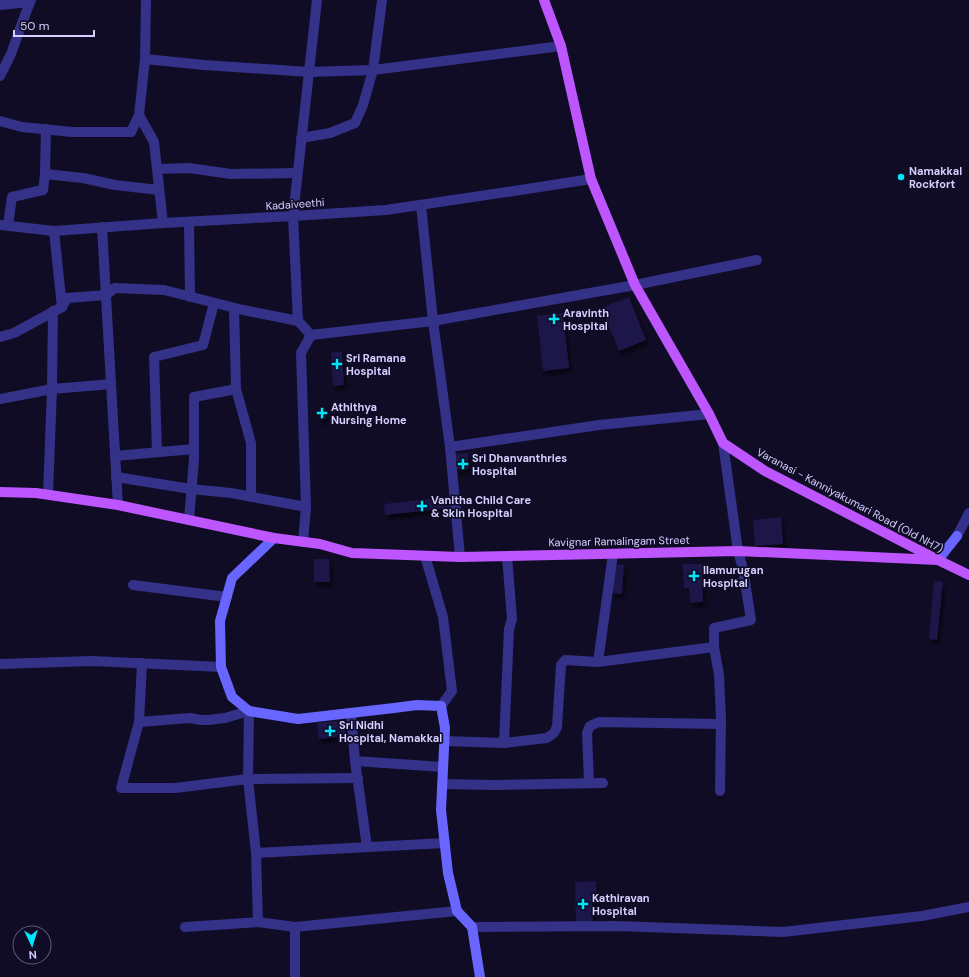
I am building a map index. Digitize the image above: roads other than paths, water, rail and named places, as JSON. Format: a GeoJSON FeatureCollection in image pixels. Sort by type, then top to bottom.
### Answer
{"type":"FeatureCollection","features":[{"type":"Feature","properties":{"kind":"main road","name":"Varanasi - Kanniyakumari Road (Old NH7)"},"geometry":{"type":"LineString","coordinates":[[544,0],[562,46],[591,179],[635,285],[709,414],[723,443],[765,472],[938,560],[969,574]]}},
{"type":"Feature","properties":{"kind":"main road","name":"Kavignar Ramalingam Street"},"geometry":{"type":"LineString","coordinates":[[0,492],[36,492],[118,505],[274,538],[320,544],[352,552],[460,557],[738,551],[938,560]]}},
{"type":"Feature","properties":{"kind":"street"},"geometry":{"type":"LineString","coordinates":[[0,121],[22,127],[72,132],[131,132],[139,115],[145,60],[146,0]]}},
{"type":"Feature","properties":{"kind":"street"},"geometry":{"type":"LineString","coordinates":[[298,321],[293,216],[317,0]]}},
{"type":"Feature","properties":{"kind":"street"},"geometry":{"type":"LineString","coordinates":[[301,138],[330,133],[355,123],[363,105],[373,70],[382,0]]}},
{"type":"Feature","properties":{"kind":"street"},"geometry":{"type":"LineString","coordinates":[[0,5],[31,1]]}},
{"type":"Feature","properties":{"kind":"street"},"geometry":{"type":"LineString","coordinates":[[0,76],[11,54],[31,1]]}},
{"type":"Feature","properties":{"kind":"street"},"geometry":{"type":"LineString","coordinates":[[145,60],[309,72],[373,70],[562,46]]}},
{"type":"Feature","properties":{"kind":"street"},"geometry":{"type":"LineString","coordinates":[[139,115],[154,142],[163,223]]}},
{"type":"Feature","properties":{"kind":"street"},"geometry":{"type":"LineString","coordinates":[[4,225],[12,196],[43,190],[45,174],[46,129]]}},
{"type":"Feature","properties":{"kind":"street"},"geometry":{"type":"LineString","coordinates":[[157,169],[189,168],[231,174],[297,173]]}},
{"type":"Feature","properties":{"kind":"street"},"geometry":{"type":"LineString","coordinates":[[45,174],[83,178],[115,185],[159,190]]}},
{"type":"Feature","properties":{"kind":"street","name":"Kadaiveethi"},"geometry":{"type":"LineString","coordinates":[[4,225],[54,231],[386,210],[591,179]]}},
{"type":"Feature","properties":{"kind":"street"},"geometry":{"type":"LineString","coordinates":[[421,205],[433,321],[450,448],[460,557]]}},
{"type":"Feature","properties":{"kind":"street"},"geometry":{"type":"LineString","coordinates":[[189,222],[190,297]]}},
{"type":"Feature","properties":{"kind":"street"},"geometry":{"type":"LineString","coordinates":[[102,227],[118,505]]}},
{"type":"Feature","properties":{"kind":"street"},"geometry":{"type":"LineString","coordinates":[[48,494],[52,389],[58,309],[54,231]]}},
{"type":"Feature","properties":{"kind":"street"},"geometry":{"type":"LineString","coordinates":[[311,335],[433,321],[635,285],[757,260]]}},
{"type":"Feature","properties":{"kind":"street"},"geometry":{"type":"LineString","coordinates":[[0,337],[14,333],[58,309],[67,298],[106,296],[115,288],[164,290],[234,308],[298,321],[311,335]]}},
{"type":"Feature","properties":{"kind":"street"},"geometry":{"type":"LineString","coordinates":[[157,452],[154,357],[203,345],[214,303]]}},
{"type":"Feature","properties":{"kind":"street"},"geometry":{"type":"LineString","coordinates":[[234,308],[236,389],[251,443],[251,497]]}},
{"type":"Feature","properties":{"kind":"street"},"geometry":{"type":"LineString","coordinates":[[303,542],[306,507],[301,353],[311,335]]}},
{"type":"Feature","properties":{"kind":"street"},"geometry":{"type":"LineString","coordinates":[[0,399],[52,389],[111,384]]}},
{"type":"Feature","properties":{"kind":"street"},"geometry":{"type":"LineString","coordinates":[[189,520],[194,459],[194,397],[236,389]]}},
{"type":"Feature","properties":{"kind":"street"},"geometry":{"type":"LineString","coordinates":[[450,448],[599,425],[709,414]]}},
{"type":"Feature","properties":{"kind":"street"},"geometry":{"type":"LineString","coordinates":[[720,791],[721,724],[719,675],[714,647],[714,628],[751,620],[743,570],[738,551],[723,443]]}},
{"type":"Feature","properties":{"kind":"street"},"geometry":{"type":"LineString","coordinates":[[115,456],[194,449]]}},
{"type":"Feature","properties":{"kind":"street"},"geometry":{"type":"LineString","coordinates":[[116,477],[192,489],[231,493],[306,507]]}},
{"type":"Feature","properties":{"kind":"street"},"geometry":{"type":"LineString","coordinates":[[938,560],[957,536],[969,513]]}},
{"type":"Feature","properties":{"kind":"street"},"geometry":{"type":"LineString","coordinates":[[249,711],[232,697],[221,667],[220,621],[232,578],[274,538]]}},
{"type":"Feature","properties":{"kind":"street"},"geometry":{"type":"LineString","coordinates":[[598,662],[613,554]]}},
{"type":"Feature","properties":{"kind":"street"},"geometry":{"type":"LineString","coordinates":[[425,556],[443,617],[452,691],[442,706],[445,728],[441,810],[448,873],[457,911],[472,927],[480,977]]}},
{"type":"Feature","properties":{"kind":"street"},"geometry":{"type":"LineString","coordinates":[[504,743],[509,629],[512,619],[507,556]]}},
{"type":"Feature","properties":{"kind":"street"},"geometry":{"type":"LineString","coordinates":[[133,585],[227,596]]}},
{"type":"Feature","properties":{"kind":"street"},"geometry":{"type":"LineString","coordinates":[[444,742],[504,743],[547,738],[554,733],[557,727],[560,665],[565,660],[598,662],[714,647]]}},
{"type":"Feature","properties":{"kind":"street"},"geometry":{"type":"LineString","coordinates":[[0,664],[92,661],[221,667]]}},
{"type":"Feature","properties":{"kind":"street"},"geometry":{"type":"LineString","coordinates":[[142,663],[139,722],[121,788],[175,788],[248,779],[358,778]]}},
{"type":"Feature","properties":{"kind":"street"},"geometry":{"type":"LineString","coordinates":[[139,722],[190,718],[208,720],[225,718],[249,711],[298,719],[351,714],[417,705],[442,706]]}},
{"type":"Feature","properties":{"kind":"street"},"geometry":{"type":"LineString","coordinates":[[249,711],[248,779],[256,852],[258,922]]}},
{"type":"Feature","properties":{"kind":"street"},"geometry":{"type":"LineString","coordinates":[[351,714],[355,761],[367,847]]}},
{"type":"Feature","properties":{"kind":"street"},"geometry":{"type":"LineString","coordinates":[[589,783],[587,734],[590,726],[599,722],[721,724]]}},
{"type":"Feature","properties":{"kind":"street"},"geometry":{"type":"LineString","coordinates":[[355,761],[443,767]]}},
{"type":"Feature","properties":{"kind":"street"},"geometry":{"type":"LineString","coordinates":[[442,784],[603,783]]}},
{"type":"Feature","properties":{"kind":"street"},"geometry":{"type":"LineString","coordinates":[[256,852],[445,843]]}},
{"type":"Feature","properties":{"kind":"street"},"geometry":{"type":"LineString","coordinates":[[472,927],[617,926],[783,932],[922,916],[969,907]]}},
{"type":"Feature","properties":{"kind":"street"},"geometry":{"type":"LineString","coordinates":[[185,927],[258,922],[295,927],[457,911]]}},
{"type":"Feature","properties":{"kind":"street"},"geometry":{"type":"LineString","coordinates":[[295,927],[295,977]]}},
{"type":"Feature","properties":{"kind":"place","name":"Namakkal Rockfort"},"geometry":{"type":"Point","coordinates":[901,177]}},
{"type":"Feature","properties":{"kind":"place","name":"Aravinth Hospital"},"geometry":{"type":"Point","coordinates":[554,319]}},
{"type":"Feature","properties":{"kind":"place","name":"Sri Ramana Hospital"},"geometry":{"type":"Point","coordinates":[337,364]}},
{"type":"Feature","properties":{"kind":"place","name":"Athithya Nursing Home"},"geometry":{"type":"Point","coordinates":[322,413]}},
{"type":"Feature","properties":{"kind":"place","name":"Sri Dhanvanthries Hospital"},"geometry":{"type":"Point","coordinates":[463,464]}},
{"type":"Feature","properties":{"kind":"place","name":"Vanitha Child Care & Skin Hospital"},"geometry":{"type":"Point","coordinates":[422,506]}},
{"type":"Feature","properties":{"kind":"place","name":"Ilamurugan Hospital"},"geometry":{"type":"Point","coordinates":[694,576]}},
{"type":"Feature","properties":{"kind":"place","name":"Sri Nidhi Hospital, Namakkal"},"geometry":{"type":"Point","coordinates":[330,731]}},
{"type":"Feature","properties":{"kind":"place","name":"Kathiravan Hospital"},"geometry":{"type":"Point","coordinates":[583,904]}}]}
